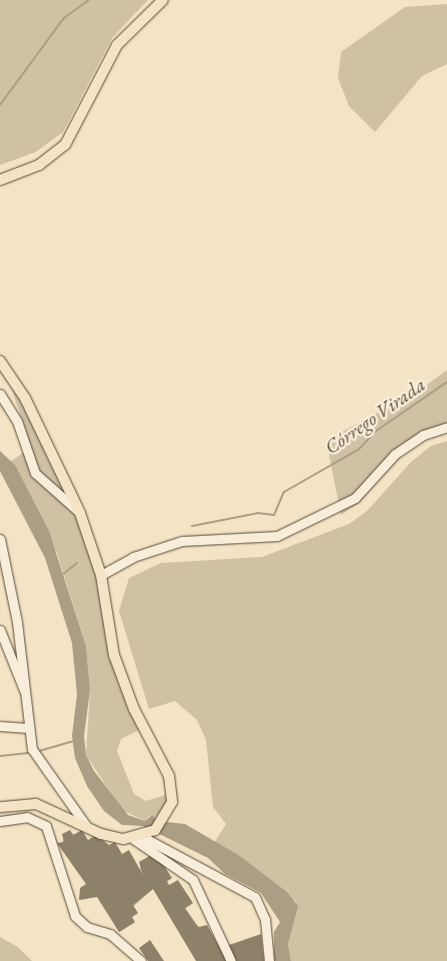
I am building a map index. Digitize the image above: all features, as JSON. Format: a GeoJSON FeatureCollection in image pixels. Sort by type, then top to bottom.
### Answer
{"type":"FeatureCollection","features":[{"type":"Feature","properties":{"kind":"main road"},"geometry":{"type":"LineString","coordinates":[[0,180],[39,165],[65,145],[117,45],[164,0]]}},
{"type":"Feature","properties":{"kind":"main road"},"geometry":{"type":"LineString","coordinates":[[0,361],[25,398],[80,513],[101,575],[114,655],[134,709],[169,776],[170,808],[165,820],[141,836],[112,838],[36,804],[0,808]]}},
{"type":"Feature","properties":{"kind":"street"},"geometry":{"type":"LineString","coordinates":[[0,394],[16,421],[35,473],[80,513]]}},
{"type":"Feature","properties":{"kind":"street"},"geometry":{"type":"LineString","coordinates":[[101,575],[133,557],[182,541],[277,536],[355,498],[395,454],[423,435],[447,427]]}},
{"type":"Feature","properties":{"kind":"street"},"geometry":{"type":"LineString","coordinates":[[0,539],[26,693],[28,728],[38,761],[87,827]]}},
{"type":"Feature","properties":{"kind":"street"},"geometry":{"type":"LineString","coordinates":[[0,630],[26,693]]}},
{"type":"Feature","properties":{"kind":"street"},"geometry":{"type":"LineString","coordinates":[[0,726],[28,728]]}},
{"type":"Feature","properties":{"kind":"street"},"geometry":{"type":"LineString","coordinates":[[0,821],[26,818],[46,826],[75,916],[87,926],[110,934],[140,961]]}},
{"type":"Feature","properties":{"kind":"street"},"geometry":{"type":"LineString","coordinates":[[141,836],[193,880],[231,961]]}},
{"type":"Feature","properties":{"kind":"street"},"geometry":{"type":"LineString","coordinates":[[141,836],[255,897],[265,920],[268,961]]}},
{"type":"Feature","properties":{"kind":"shaded area"},"geometry":{"type":"Polygon","coordinates":[[[0,0],[148,0],[112,38],[63,132],[36,152],[0,165],[0,0]]]}},
{"type":"Feature","properties":{"kind":"shaded area"},"geometry":{"type":"Polygon","coordinates":[[[447,4],[447,64],[422,76],[375,132],[349,106],[338,78],[341,52],[405,7],[447,4]]]}},
{"type":"Feature","properties":{"kind":"shaded area"},"geometry":{"type":"Polygon","coordinates":[[[447,370],[447,430],[433,433],[404,453],[359,503],[341,515],[327,445],[332,437],[417,392],[447,370]]]}},
{"type":"Feature","properties":{"kind":"shaded area"},"geometry":{"type":"Polygon","coordinates":[[[6,371],[81,516],[124,676],[147,726],[121,739],[117,751],[134,794],[146,801],[171,793],[157,821],[150,815],[145,821],[122,810],[86,755],[90,690],[86,646],[57,553],[11,461],[30,448],[6,371]]]}},
{"type":"Feature","properties":{"kind":"shaded area"},"geometry":{"type":"Polygon","coordinates":[[[447,441],[447,961],[291,961],[288,944],[296,902],[240,856],[214,843],[226,824],[213,807],[206,740],[197,720],[175,701],[149,709],[119,611],[129,578],[161,563],[262,557],[349,524],[367,511],[411,462],[431,446],[447,441]]]}},
{"type":"Feature","properties":{"kind":"shaded area"},"geometry":{"type":"Polygon","coordinates":[[[0,451],[15,465],[49,531],[86,646],[90,690],[84,736],[86,755],[94,771],[128,815],[145,821],[152,815],[157,821],[185,824],[240,856],[287,892],[298,906],[288,944],[291,961],[274,961],[274,932],[280,922],[261,893],[225,874],[208,858],[143,826],[122,825],[104,811],[87,786],[75,758],[72,736],[77,694],[72,643],[45,558],[0,471],[0,451]]]}},
{"type":"Feature","properties":{"kind":"shaded area"},"geometry":{"type":"Polygon","coordinates":[[[0,937],[18,947],[32,961],[0,961],[0,937]]]}},
{"type":"Feature","properties":{"kind":"building"},"geometry":{"type":"Polygon","coordinates":[[[70,830],[73,835],[82,830],[88,840],[96,835],[109,845],[115,842],[122,854],[129,850],[143,875],[139,862],[151,855],[159,858],[172,878],[167,881],[169,885],[178,880],[193,903],[185,908],[198,927],[207,925],[227,961],[196,961],[153,889],[133,905],[138,913],[132,917],[135,922],[119,932],[97,897],[79,900],[80,888],[86,884],[57,843],[64,842],[62,834],[70,830]]]}},
{"type":"Feature","properties":{"kind":"building"},"geometry":{"type":"Polygon","coordinates":[[[261,934],[264,961],[235,961],[229,945],[261,934]]]}},
{"type":"Feature","properties":{"kind":"building"},"geometry":{"type":"Polygon","coordinates":[[[150,940],[164,961],[148,961],[139,948],[150,940]]]}},
{"type":"Feature","properties":{"kind":"waterway"},"geometry":{"type":"LineString","coordinates":[[0,105],[64,18],[89,0]]}},
{"type":"Feature","properties":{"kind":"waterway","name":"Córrego Virada"},"geometry":{"type":"LineString","coordinates":[[192,526],[258,513],[274,515],[284,492],[359,449],[376,431],[447,382]]}},
{"type":"Feature","properties":{"kind":"waterway","name":"Córrego Virada"},"geometry":{"type":"LineString","coordinates":[[63,574],[77,563]]}},
{"type":"Feature","properties":{"kind":"waterway"},"geometry":{"type":"LineString","coordinates":[[39,751],[75,741]]}},
{"type":"Feature","properties":{"kind":"waterway"},"geometry":{"type":"LineString","coordinates":[[0,756],[28,753]]}}]}
